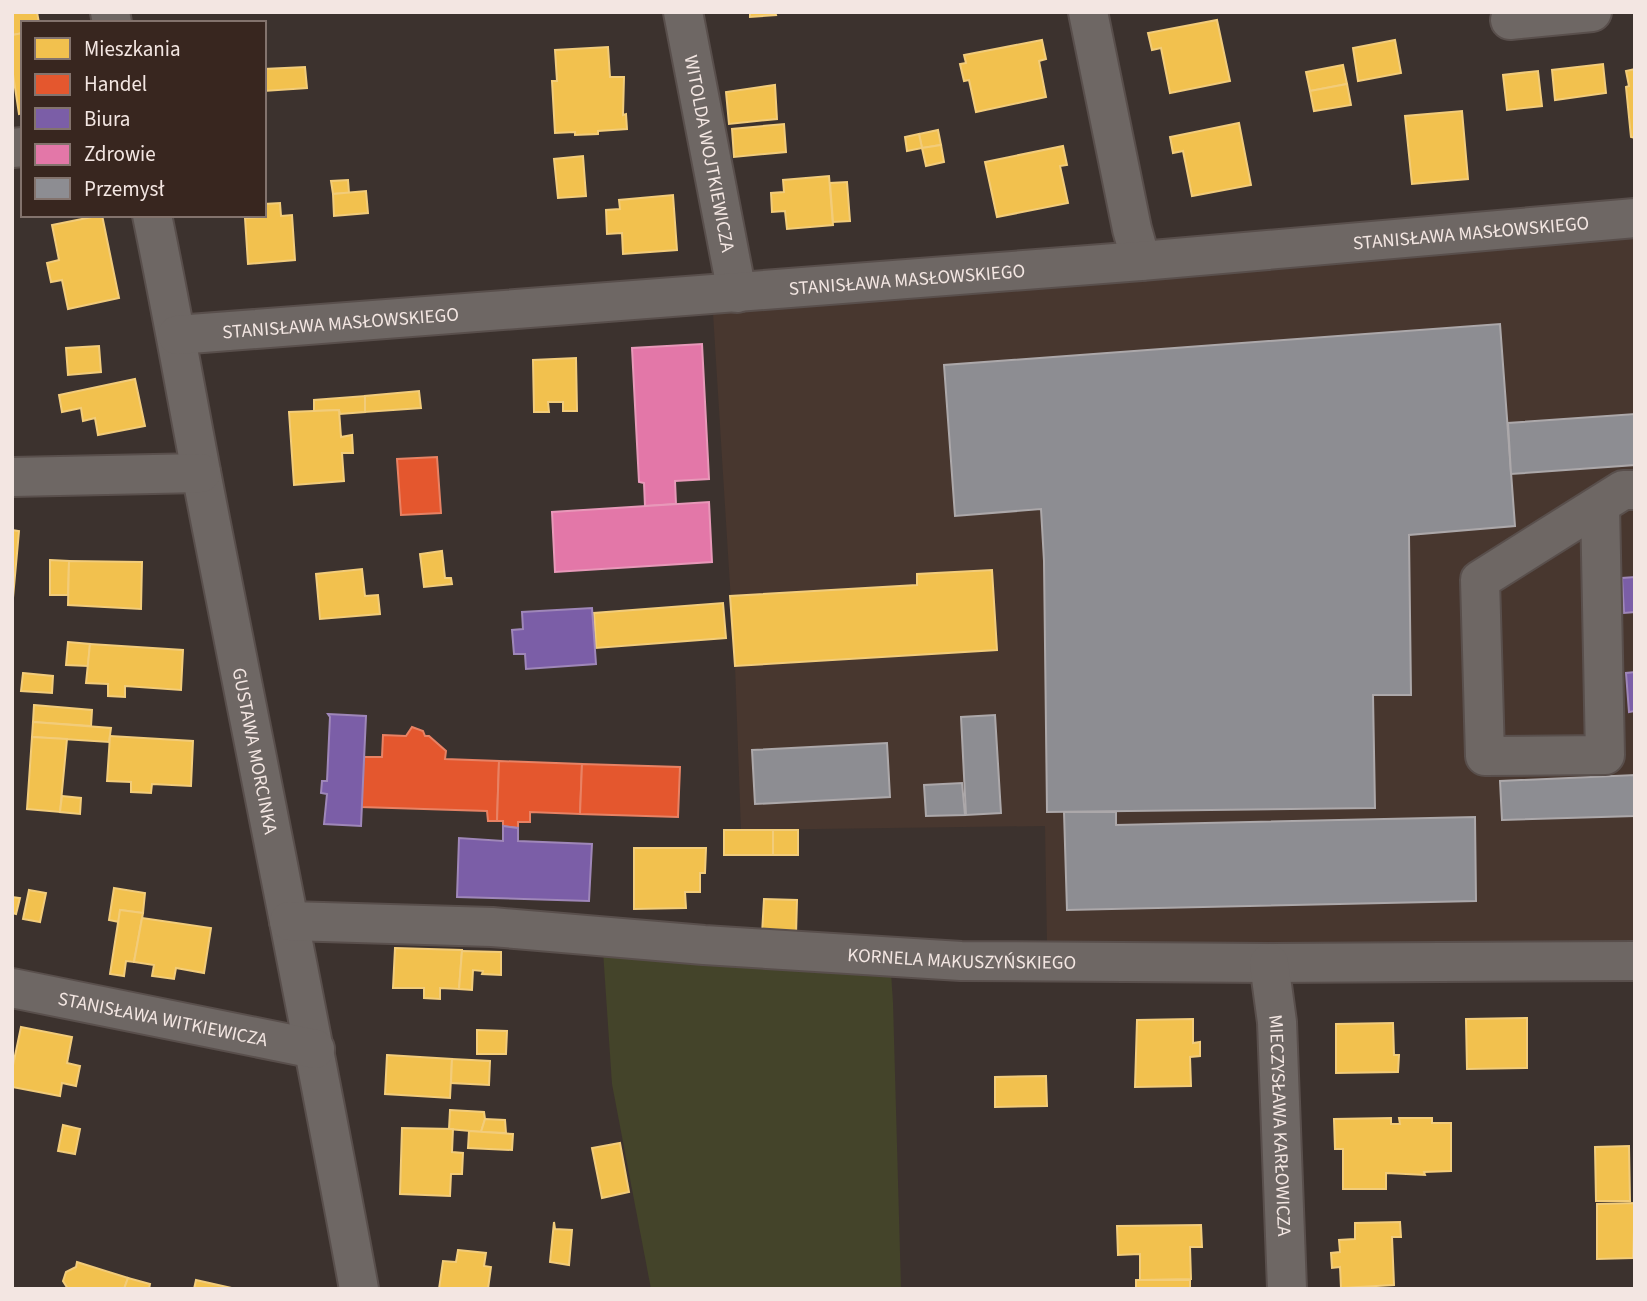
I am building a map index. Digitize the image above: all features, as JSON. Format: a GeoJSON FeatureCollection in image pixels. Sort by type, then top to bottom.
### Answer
{"type":"FeatureCollection","features":[{"type":"Feature","properties":{"kind":"street","name":"WITOLDA WOJTKIEWICZA"},"geometry":{"type":"LineString","coordinates":[[683,12],[737,293]]}},
{"type":"Feature","properties":{"kind":"street"},"geometry":{"type":"LineString","coordinates":[[1088,12],[1132,229],[1141,261]]}},
{"type":"Feature","properties":{"kind":"street"},"geometry":{"type":"LineString","coordinates":[[1510,20],[1592,12]]}},
{"type":"Feature","properties":{"kind":"street","name":"GUSTAWA MORCINKA"},"geometry":{"type":"LineString","coordinates":[[152,217],[315,1049],[359,1289]]}},
{"type":"Feature","properties":{"kind":"street","name":"STANISŁAWA MASŁOWSKIEGO"},"geometry":{"type":"LineString","coordinates":[[177,335],[1141,261],[1635,218]]}},
{"type":"Feature","properties":{"kind":"street"},"geometry":{"type":"LineString","coordinates":[[12,477],[201,473]]}},
{"type":"Feature","properties":{"kind":"street"},"geometry":{"type":"LineString","coordinates":[[1600,505],[1605,755],[1485,756],[1480,580],[1622,490],[1635,490]]}},
{"type":"Feature","properties":{"kind":"street","name":"KORNELA MAKUSZYŃSKIEGO"},"geometry":{"type":"LineString","coordinates":[[289,921],[492,927],[704,945],[961,961],[1635,961]]}},
{"type":"Feature","properties":{"kind":"street","name":"MIECZYSŁAWA KARŁOWICZA"},"geometry":{"type":"LineString","coordinates":[[1269,963],[1277,1022],[1287,1289]]}},
{"type":"Feature","properties":{"kind":"street","name":"STANISŁAWA WITKIEWICZA"},"geometry":{"type":"LineString","coordinates":[[12,988],[315,1049]]}},
{"type":"Feature","properties":{"kind":"shaded area"},"geometry":{"type":"Polygon","coordinates":[[[1635,218],[1635,961],[1047,943],[1045,826],[741,830],[735,666],[713,313],[1635,218]]]}},
{"type":"Feature","properties":{"kind":"shaded area"},"geometry":{"type":"Polygon","coordinates":[[[602,936],[890,957],[901,1289],[651,1289],[612,1084],[602,936]]]}},
{"type":"Feature","properties":{"kind":"building: Mieszkania"},"geometry":{"type":"Polygon","coordinates":[[[12,12],[37,12],[39,21],[21,21],[21,33],[12,35],[12,12]]]}},
{"type":"Feature","properties":{"kind":"building: Mieszkania"},"geometry":{"type":"Polygon","coordinates":[[[750,12],[775,12],[776,15],[750,17],[750,12]]]}},
{"type":"Feature","properties":{"kind":"building: Mieszkania"},"geometry":{"type":"Polygon","coordinates":[[[1217,20],[1230,81],[1170,93],[1161,48],[1152,50],[1148,33],[1217,20]]]}},
{"type":"Feature","properties":{"kind":"building: Mieszkania"},"geometry":{"type":"Polygon","coordinates":[[[21,33],[19,114],[12,68],[12,35],[21,33]]]}},
{"type":"Feature","properties":{"kind":"building: Mieszkania"},"geometry":{"type":"Polygon","coordinates":[[[1042,40],[1046,59],[1039,61],[1046,97],[976,112],[969,80],[964,81],[960,64],[966,63],[964,55],[1042,40]]]}},
{"type":"Feature","properties":{"kind":"building: Mieszkania"},"geometry":{"type":"Polygon","coordinates":[[[1395,40],[1401,73],[1358,81],[1353,48],[1395,40]]]}},
{"type":"Feature","properties":{"kind":"building: Mieszkania"},"geometry":{"type":"Polygon","coordinates":[[[608,47],[610,77],[624,77],[623,115],[626,114],[627,129],[598,131],[598,134],[555,133],[552,81],[557,81],[555,50],[608,47]]]}},
{"type":"Feature","properties":{"kind":"building: Mieszkania"},"geometry":{"type":"Polygon","coordinates":[[[1603,64],[1606,93],[1555,100],[1552,70],[1603,64]]]}},
{"type":"Feature","properties":{"kind":"building: Mieszkania"},"geometry":{"type":"Polygon","coordinates":[[[1343,65],[1347,84],[1310,91],[1306,72],[1343,65]]]}},
{"type":"Feature","properties":{"kind":"building: Mieszkania"},"geometry":{"type":"Polygon","coordinates":[[[305,67],[307,88],[266,91],[266,69],[305,67]]]}},
{"type":"Feature","properties":{"kind":"building: Mieszkania"},"geometry":{"type":"Polygon","coordinates":[[[1635,69],[1635,138],[1631,137],[1626,71],[1635,69]]]}},
{"type":"Feature","properties":{"kind":"building: Mieszkania"},"geometry":{"type":"Polygon","coordinates":[[[1538,71],[1542,106],[1507,110],[1503,75],[1538,71]]]}},
{"type":"Feature","properties":{"kind":"building: Mieszkania"},"geometry":{"type":"Polygon","coordinates":[[[1347,84],[1351,105],[1314,111],[1310,91],[1347,84]]]}},
{"type":"Feature","properties":{"kind":"building: Mieszkania"},"geometry":{"type":"Polygon","coordinates":[[[775,85],[777,119],[729,124],[726,92],[775,85]]]}},
{"type":"Feature","properties":{"kind":"building: Mieszkania"},"geometry":{"type":"Polygon","coordinates":[[[1462,111],[1468,179],[1412,184],[1405,116],[1462,111]]]}},
{"type":"Feature","properties":{"kind":"building: Mieszkania"},"geometry":{"type":"Polygon","coordinates":[[[1239,123],[1251,185],[1192,196],[1183,151],[1173,153],[1170,137],[1239,123]]]}},
{"type":"Feature","properties":{"kind":"building: Mieszkania"},"geometry":{"type":"Polygon","coordinates":[[[784,124],[786,152],[734,157],[732,129],[784,124]]]}},
{"type":"Feature","properties":{"kind":"building: Mieszkania"},"geometry":{"type":"Polygon","coordinates":[[[938,130],[941,145],[922,148],[919,134],[938,130]]]}},
{"type":"Feature","properties":{"kind":"building: Mieszkania"},"geometry":{"type":"Polygon","coordinates":[[[919,134],[922,148],[907,151],[905,137],[919,134]]]}},
{"type":"Feature","properties":{"kind":"building: Mieszkania"},"geometry":{"type":"Polygon","coordinates":[[[941,145],[944,162],[926,166],[922,148],[941,145]]]}},
{"type":"Feature","properties":{"kind":"building: Mieszkania"},"geometry":{"type":"Polygon","coordinates":[[[1063,146],[1067,165],[1060,166],[1068,203],[997,217],[985,162],[1063,146]]]}},
{"type":"Feature","properties":{"kind":"building: Mieszkania"},"geometry":{"type":"Polygon","coordinates":[[[583,156],[586,196],[558,198],[554,159],[583,156]]]}},
{"type":"Feature","properties":{"kind":"building: Mieszkania"},"geometry":{"type":"Polygon","coordinates":[[[829,176],[833,225],[787,229],[785,211],[772,212],[771,193],[784,192],[783,180],[829,176]]]}},
{"type":"Feature","properties":{"kind":"building: Mieszkania"},"geometry":{"type":"Polygon","coordinates":[[[348,180],[349,193],[333,194],[331,181],[348,180]]]}},
{"type":"Feature","properties":{"kind":"building: Mieszkania"},"geometry":{"type":"Polygon","coordinates":[[[847,182],[850,221],[833,222],[830,183],[847,182]]]}},
{"type":"Feature","properties":{"kind":"building: Mieszkania"},"geometry":{"type":"Polygon","coordinates":[[[366,191],[368,213],[334,216],[333,194],[366,191]]]}},
{"type":"Feature","properties":{"kind":"building: Mieszkania"},"geometry":{"type":"Polygon","coordinates":[[[673,195],[677,250],[623,254],[622,233],[607,234],[606,210],[620,209],[619,200],[673,195]]]}},
{"type":"Feature","properties":{"kind":"building: Mieszkania"},"geometry":{"type":"Polygon","coordinates":[[[280,203],[281,216],[292,215],[295,260],[248,264],[245,218],[266,217],[266,204],[280,203]]]}},
{"type":"Feature","properties":{"kind":"building: Mieszkania"},"geometry":{"type":"Polygon","coordinates":[[[102,217],[119,298],[68,309],[62,280],[51,282],[47,263],[59,260],[52,225],[102,217]]]}},
{"type":"Feature","properties":{"kind":"building: Mieszkania"},"geometry":{"type":"Polygon","coordinates":[[[99,346],[101,372],[68,375],[66,348],[99,346]]]}},
{"type":"Feature","properties":{"kind":"building: Mieszkania"},"geometry":{"type":"Polygon","coordinates":[[[576,358],[577,411],[563,411],[563,402],[548,402],[549,412],[534,412],[533,360],[576,358]]]}},
{"type":"Feature","properties":{"kind":"building: Mieszkania"},"geometry":{"type":"Polygon","coordinates":[[[135,379],[145,426],[98,435],[95,418],[83,421],[81,408],[62,412],[59,395],[135,379]]]}},
{"type":"Feature","properties":{"kind":"building: Mieszkania"},"geometry":{"type":"Polygon","coordinates":[[[419,391],[421,408],[365,412],[365,396],[419,391]]]}},
{"type":"Feature","properties":{"kind":"building: Mieszkania"},"geometry":{"type":"Polygon","coordinates":[[[365,396],[365,412],[340,414],[339,410],[314,411],[314,400],[365,396]]]}},
{"type":"Feature","properties":{"kind":"building: Mieszkania"},"geometry":{"type":"Polygon","coordinates":[[[339,410],[341,437],[352,435],[353,453],[342,453],[344,481],[294,485],[289,412],[339,410]]]}},
{"type":"Feature","properties":{"kind":"building: Mieszkania"},"geometry":{"type":"Polygon","coordinates":[[[12,530],[19,531],[12,609],[12,530]]]}},
{"type":"Feature","properties":{"kind":"building: Mieszkania"},"geometry":{"type":"Polygon","coordinates":[[[442,551],[445,578],[451,578],[452,584],[424,587],[420,554],[442,551]]]}},
{"type":"Feature","properties":{"kind":"building: Mieszkania"},"geometry":{"type":"Polygon","coordinates":[[[50,560],[69,561],[68,595],[50,595],[50,560]]]}},
{"type":"Feature","properties":{"kind":"building: Mieszkania"},"geometry":{"type":"Polygon","coordinates":[[[69,561],[142,562],[141,609],[68,605],[69,561]]]}},
{"type":"Feature","properties":{"kind":"building: Mieszkania"},"geometry":{"type":"Polygon","coordinates":[[[362,569],[365,596],[378,595],[380,614],[320,619],[316,574],[362,569]]]}},
{"type":"Feature","properties":{"kind":"building: Mieszkania"},"geometry":{"type":"Polygon","coordinates":[[[992,570],[997,650],[735,666],[730,596],[917,585],[917,574],[992,570]]]}},
{"type":"Feature","properties":{"kind":"building: Mieszkania"},"geometry":{"type":"Polygon","coordinates":[[[723,603],[726,638],[596,648],[594,613],[723,603]]]}},
{"type":"Feature","properties":{"kind":"building: Mieszkania"},"geometry":{"type":"Polygon","coordinates":[[[68,642],[90,644],[88,666],[66,665],[68,642]]]}},
{"type":"Feature","properties":{"kind":"building: Mieszkania"},"geometry":{"type":"Polygon","coordinates":[[[90,644],[183,650],[181,690],[125,686],[125,697],[108,696],[108,684],[86,683],[90,644]]]}},
{"type":"Feature","properties":{"kind":"building: Mieszkania"},"geometry":{"type":"Polygon","coordinates":[[[23,673],[53,676],[52,693],[21,691],[23,673]]]}},
{"type":"Feature","properties":{"kind":"building: Mieszkania"},"geometry":{"type":"Polygon","coordinates":[[[34,705],[92,710],[91,726],[33,722],[34,705]]]}},
{"type":"Feature","properties":{"kind":"building: Mieszkania"},"geometry":{"type":"Polygon","coordinates":[[[33,722],[111,728],[109,742],[32,737],[33,722]]]}},
{"type":"Feature","properties":{"kind":"building: Mieszkania"},"geometry":{"type":"Polygon","coordinates":[[[110,736],[193,741],[191,786],[152,784],[151,793],[131,792],[131,782],[107,781],[110,736]]]}},
{"type":"Feature","properties":{"kind":"building: Mieszkania"},"geometry":{"type":"Polygon","coordinates":[[[32,737],[67,739],[60,812],[27,809],[32,737]]]}},
{"type":"Feature","properties":{"kind":"building: Mieszkania"},"geometry":{"type":"Polygon","coordinates":[[[62,796],[81,798],[80,814],[60,812],[62,796]]]}},
{"type":"Feature","properties":{"kind":"building: Mieszkania"},"geometry":{"type":"Polygon","coordinates":[[[724,830],[773,830],[773,855],[724,855],[724,830]]]}},
{"type":"Feature","properties":{"kind":"building: Mieszkania"},"geometry":{"type":"Polygon","coordinates":[[[773,830],[798,830],[798,855],[773,855],[773,830]]]}},
{"type":"Feature","properties":{"kind":"building: Mieszkania"},"geometry":{"type":"Polygon","coordinates":[[[634,848],[706,848],[705,873],[700,873],[700,892],[685,892],[686,908],[634,909],[634,848]]]}},
{"type":"Feature","properties":{"kind":"building: Mieszkania"},"geometry":{"type":"Polygon","coordinates":[[[114,888],[145,893],[143,913],[120,910],[119,922],[109,920],[114,888]]]}},
{"type":"Feature","properties":{"kind":"building: Mieszkania"},"geometry":{"type":"Polygon","coordinates":[[[29,890],[46,893],[40,922],[23,919],[29,890]]]}},
{"type":"Feature","properties":{"kind":"building: Mieszkania"},"geometry":{"type":"Polygon","coordinates":[[[12,897],[20,898],[16,914],[12,913],[12,897]]]}},
{"type":"Feature","properties":{"kind":"building: Mieszkania"},"geometry":{"type":"Polygon","coordinates":[[[764,899],[797,900],[796,935],[762,934],[764,899]]]}},
{"type":"Feature","properties":{"kind":"building: Mieszkania"},"geometry":{"type":"Polygon","coordinates":[[[120,910],[143,913],[134,962],[126,961],[124,976],[110,974],[120,910]]]}},
{"type":"Feature","properties":{"kind":"building: Mieszkania"},"geometry":{"type":"Polygon","coordinates":[[[142,918],[211,928],[204,973],[176,968],[174,979],[152,976],[154,965],[134,962],[142,918]]]}},
{"type":"Feature","properties":{"kind":"building: Mieszkania"},"geometry":{"type":"Polygon","coordinates":[[[395,948],[462,950],[459,989],[440,988],[440,999],[424,998],[424,988],[393,988],[395,948]]]}},
{"type":"Feature","properties":{"kind":"building: Mieszkania"},"geometry":{"type":"Polygon","coordinates":[[[462,951],[501,952],[501,975],[482,974],[483,971],[473,970],[472,990],[459,989],[462,951]]]}},
{"type":"Feature","properties":{"kind":"building: Mieszkania"},"geometry":{"type":"Polygon","coordinates":[[[1527,1018],[1527,1068],[1467,1069],[1466,1019],[1527,1018]]]}},
{"type":"Feature","properties":{"kind":"building: Mieszkania"},"geometry":{"type":"Polygon","coordinates":[[[1193,1019],[1193,1043],[1200,1042],[1200,1056],[1190,1057],[1191,1086],[1135,1087],[1137,1020],[1193,1019]]]}},
{"type":"Feature","properties":{"kind":"building: Mieszkania"},"geometry":{"type":"Polygon","coordinates":[[[1393,1023],[1394,1055],[1399,1055],[1398,1072],[1336,1073],[1336,1024],[1393,1023]]]}},
{"type":"Feature","properties":{"kind":"building: Mieszkania"},"geometry":{"type":"Polygon","coordinates":[[[21,1027],[72,1037],[67,1063],[80,1066],[76,1086],[62,1083],[60,1096],[12,1087],[12,1070],[21,1027]]]}},
{"type":"Feature","properties":{"kind":"building: Mieszkania"},"geometry":{"type":"Polygon","coordinates":[[[477,1030],[507,1031],[506,1054],[477,1054],[477,1030]]]}},
{"type":"Feature","properties":{"kind":"building: Mieszkania"},"geometry":{"type":"Polygon","coordinates":[[[387,1055],[452,1059],[450,1098],[385,1094],[387,1055]]]}},
{"type":"Feature","properties":{"kind":"building: Mieszkania"},"geometry":{"type":"Polygon","coordinates":[[[452,1059],[490,1061],[489,1085],[451,1083],[452,1059]]]}},
{"type":"Feature","properties":{"kind":"building: Mieszkania"},"geometry":{"type":"Polygon","coordinates":[[[1046,1076],[1047,1106],[995,1107],[995,1077],[1046,1076]]]}},
{"type":"Feature","properties":{"kind":"building: Mieszkania"},"geometry":{"type":"Polygon","coordinates":[[[450,1110],[484,1112],[481,1132],[449,1129],[450,1110]]]}},
{"type":"Feature","properties":{"kind":"building: Mieszkania"},"geometry":{"type":"Polygon","coordinates":[[[1391,1118],[1391,1124],[1400,1124],[1399,1118],[1432,1118],[1432,1123],[1451,1123],[1451,1171],[1424,1172],[1425,1175],[1386,1173],[1386,1189],[1343,1189],[1343,1149],[1335,1149],[1334,1119],[1391,1118]]]}},
{"type":"Feature","properties":{"kind":"building: Mieszkania"},"geometry":{"type":"Polygon","coordinates":[[[485,1119],[505,1120],[506,1133],[481,1132],[485,1119]]]}},
{"type":"Feature","properties":{"kind":"building: Mieszkania"},"geometry":{"type":"Polygon","coordinates":[[[63,1125],[80,1129],[75,1154],[58,1151],[63,1125]]]}},
{"type":"Feature","properties":{"kind":"building: Mieszkania"},"geometry":{"type":"Polygon","coordinates":[[[402,1128],[453,1129],[452,1152],[463,1153],[462,1174],[451,1174],[450,1196],[400,1194],[402,1128]]]}},
{"type":"Feature","properties":{"kind":"building: Mieszkania"},"geometry":{"type":"Polygon","coordinates":[[[469,1131],[513,1134],[512,1150],[468,1148],[469,1131]]]}},
{"type":"Feature","properties":{"kind":"building: Mieszkania"},"geometry":{"type":"Polygon","coordinates":[[[620,1143],[629,1192],[602,1198],[592,1148],[620,1143]]]}},
{"type":"Feature","properties":{"kind":"building: Mieszkania"},"geometry":{"type":"Polygon","coordinates":[[[1629,1146],[1630,1201],[1596,1201],[1595,1147],[1629,1146]]]}},
{"type":"Feature","properties":{"kind":"building: Mieszkania"},"geometry":{"type":"Polygon","coordinates":[[[1635,1203],[1633,1258],[1597,1259],[1597,1204],[1635,1203]]]}},
{"type":"Feature","properties":{"kind":"building: Mieszkania"},"geometry":{"type":"Polygon","coordinates":[[[554,1222],[555,1229],[572,1230],[569,1265],[550,1262],[554,1222]]]}},
{"type":"Feature","properties":{"kind":"building: Mieszkania"},"geometry":{"type":"Polygon","coordinates":[[[1400,1222],[1401,1237],[1392,1237],[1394,1285],[1341,1288],[1340,1267],[1332,1268],[1331,1253],[1340,1252],[1339,1240],[1355,1239],[1355,1223],[1400,1222]]]}},
{"type":"Feature","properties":{"kind":"building: Mieszkania"},"geometry":{"type":"Polygon","coordinates":[[[1201,1225],[1202,1247],[1190,1247],[1191,1279],[1140,1280],[1140,1254],[1118,1255],[1117,1226],[1201,1225]]]}},
{"type":"Feature","properties":{"kind":"building: Mieszkania"},"geometry":{"type":"Polygon","coordinates":[[[458,1250],[486,1253],[484,1266],[491,1267],[488,1289],[439,1289],[443,1261],[456,1262],[458,1250]]]}},
{"type":"Feature","properties":{"kind":"building: Mieszkania"},"geometry":{"type":"Polygon","coordinates":[[[77,1262],[128,1278],[124,1289],[68,1289],[63,1281],[66,1272],[76,1267],[77,1262]]]}},
{"type":"Feature","properties":{"kind":"building: Mieszkania"},"geometry":{"type":"Polygon","coordinates":[[[128,1278],[150,1284],[149,1289],[124,1289],[128,1278]]]}},
{"type":"Feature","properties":{"kind":"building: Mieszkania"},"geometry":{"type":"Polygon","coordinates":[[[196,1280],[236,1289],[194,1289],[196,1280]]]}},
{"type":"Feature","properties":{"kind":"building: Mieszkania"},"geometry":{"type":"Polygon","coordinates":[[[1136,1280],[1190,1280],[1190,1289],[1136,1289],[1136,1280]]]}},
{"type":"Feature","properties":{"kind":"building: Handel"},"geometry":{"type":"Polygon","coordinates":[[[437,457],[441,513],[401,515],[397,459],[437,457]]]}},
{"type":"Feature","properties":{"kind":"building: Handel"},"geometry":{"type":"Polygon","coordinates":[[[412,727],[423,731],[425,736],[429,736],[446,751],[445,759],[499,761],[497,821],[488,821],[487,811],[361,807],[363,757],[382,757],[383,735],[406,736],[412,727]]]}},
{"type":"Feature","properties":{"kind":"building: Handel"},"geometry":{"type":"Polygon","coordinates":[[[499,761],[582,764],[580,814],[530,812],[530,822],[518,822],[518,828],[503,826],[503,821],[497,821],[499,761]]]}},
{"type":"Feature","properties":{"kind":"building: Handel"},"geometry":{"type":"Polygon","coordinates":[[[582,764],[680,767],[678,817],[580,814],[582,764]]]}},
{"type":"Feature","properties":{"kind":"building: Biura"},"geometry":{"type":"Polygon","coordinates":[[[1635,577],[1635,612],[1624,613],[1622,578],[1635,577]]]}},
{"type":"Feature","properties":{"kind":"building: Biura"},"geometry":{"type":"Polygon","coordinates":[[[592,608],[596,664],[526,669],[525,654],[514,654],[512,630],[523,629],[522,612],[592,608]]]}},
{"type":"Feature","properties":{"kind":"building: Biura"},"geometry":{"type":"Polygon","coordinates":[[[1635,672],[1635,711],[1629,712],[1626,673],[1635,672]]]}},
{"type":"Feature","properties":{"kind":"building: Biura"},"geometry":{"type":"Polygon","coordinates":[[[328,714],[366,716],[361,826],[324,824],[327,794],[321,793],[322,781],[327,781],[328,714]]]}},
{"type":"Feature","properties":{"kind":"building: Biura"},"geometry":{"type":"Polygon","coordinates":[[[503,826],[518,828],[518,841],[592,844],[589,901],[457,897],[459,838],[503,841],[503,826]]]}},
{"type":"Feature","properties":{"kind":"building: Zdrowie"},"geometry":{"type":"Polygon","coordinates":[[[702,344],[709,479],[675,481],[676,504],[645,506],[644,483],[639,482],[632,348],[702,344]]]}},
{"type":"Feature","properties":{"kind":"building: Zdrowie"},"geometry":{"type":"Polygon","coordinates":[[[709,502],[712,562],[555,572],[552,512],[709,502]]]}},
{"type":"Feature","properties":{"kind":"building: Przemysł"},"geometry":{"type":"Polygon","coordinates":[[[1500,324],[1515,526],[1409,535],[1411,695],[1373,695],[1375,808],[1047,812],[1041,509],[955,516],[944,365],[1500,324]]]}},
{"type":"Feature","properties":{"kind":"building: Przemysł"},"geometry":{"type":"Polygon","coordinates":[[[1635,414],[1635,465],[1511,474],[1508,423],[1635,414]]]}},
{"type":"Feature","properties":{"kind":"building: Przemysł"},"geometry":{"type":"Polygon","coordinates":[[[995,715],[1001,813],[966,815],[961,717],[995,715]]]}},
{"type":"Feature","properties":{"kind":"building: Przemysł"},"geometry":{"type":"Polygon","coordinates":[[[887,743],[890,797],[755,804],[752,750],[887,743]]]}},
{"type":"Feature","properties":{"kind":"building: Przemysł"},"geometry":{"type":"Polygon","coordinates":[[[1635,775],[1635,816],[1502,820],[1500,781],[1635,775]]]}},
{"type":"Feature","properties":{"kind":"building: Przemysł"},"geometry":{"type":"Polygon","coordinates":[[[962,783],[965,815],[926,816],[924,785],[962,783]]]}},
{"type":"Feature","properties":{"kind":"building: Przemysł"},"geometry":{"type":"Polygon","coordinates":[[[1064,812],[1116,812],[1116,825],[1475,817],[1476,901],[1067,910],[1064,812]]]}}]}
